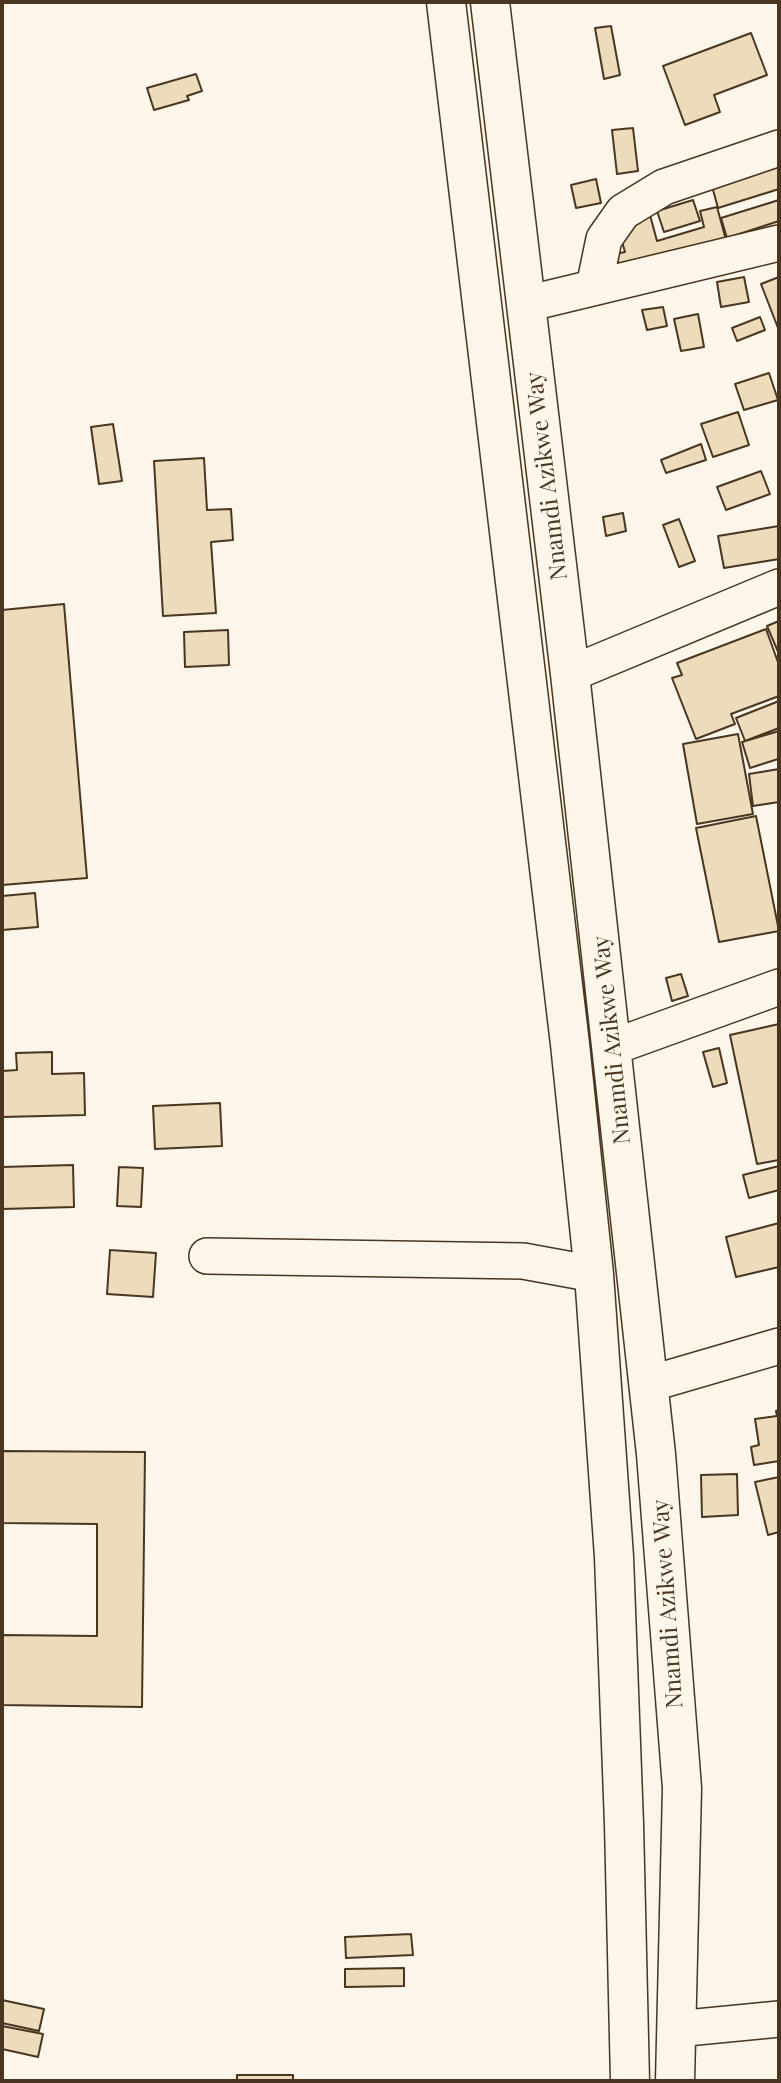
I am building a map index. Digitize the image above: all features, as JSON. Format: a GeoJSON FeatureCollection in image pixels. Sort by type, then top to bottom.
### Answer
{"type":"FeatureCollection","features":[{"type":"Feature","properties":{"kind":"highway","name":"Nnamdi Azikwe Way"},"geometry":{"type":"LineString","coordinates":[[446,2],[564,989],[594,1274],[614,1557],[631,2081]]}},
{"type":"Feature","properties":{"kind":"highway","name":"Nnamdi Azikwe Way"},"geometry":{"type":"LineString","coordinates":[[490,2],[613,1047],[656,1454],[682,1788],[675,2081]]}},
{"type":"Feature","properties":{"kind":"street"},"geometry":{"type":"LineString","coordinates":[[594,287],[604,239],[623,212],[664,187],[779,148]]}},
{"type":"Feature","properties":{"kind":"street"},"geometry":{"type":"LineString","coordinates":[[526,304],[779,243]]}},
{"type":"Feature","properties":{"kind":"street"},"geometry":{"type":"LineString","coordinates":[[570,674],[779,587]]}},
{"type":"Feature","properties":{"kind":"street"},"geometry":{"type":"LineString","coordinates":[[613,1047],[779,987]]}},
{"type":"Feature","properties":{"kind":"street"},"geometry":{"type":"LineString","coordinates":[[207,1256],[523,1261],[594,1274]]}},
{"type":"Feature","properties":{"kind":"street"},"geometry":{"type":"LineString","coordinates":[[649,1384],[779,1346]]}},
{"type":"Feature","properties":{"kind":"street"},"geometry":{"type":"LineString","coordinates":[[676,2029],[779,2019]]}},
{"type":"Feature","properties":{"kind":"building"},"geometry":{"type":"Polygon","coordinates":[[[611,26],[620,75],[604,79],[595,28],[611,26]]]}},
{"type":"Feature","properties":{"kind":"building"},"geometry":{"type":"Polygon","coordinates":[[[751,33],[767,75],[714,95],[720,112],[685,125],[663,66],[751,33]]]}},
{"type":"Feature","properties":{"kind":"building"},"geometry":{"type":"Polygon","coordinates":[[[196,74],[202,91],[187,96],[189,100],[154,110],[147,88],[196,74]]]}},
{"type":"Feature","properties":{"kind":"building"},"geometry":{"type":"Polygon","coordinates":[[[633,128],[638,171],[617,174],[612,130],[633,128]]]}},
{"type":"Feature","properties":{"kind":"building"},"geometry":{"type":"Polygon","coordinates":[[[779,165],[779,189],[718,208],[712,186],[779,165]]]}},
{"type":"Feature","properties":{"kind":"building"},"geometry":{"type":"Polygon","coordinates":[[[596,179],[601,203],[576,208],[571,185],[596,179]]]}},
{"type":"Feature","properties":{"kind":"building"},"geometry":{"type":"Polygon","coordinates":[[[693,200],[700,221],[664,232],[657,211],[693,200]]]}},
{"type":"Feature","properties":{"kind":"building"},"geometry":{"type":"Polygon","coordinates":[[[779,200],[779,221],[727,238],[721,218],[779,200]]]}},
{"type":"Feature","properties":{"kind":"building"},"geometry":{"type":"Polygon","coordinates":[[[717,207],[726,240],[620,269],[616,254],[625,252],[617,224],[650,215],[657,241],[704,227],[700,211],[717,207]]]}},
{"type":"Feature","properties":{"kind":"building"},"geometry":{"type":"Polygon","coordinates":[[[744,277],[749,302],[721,307],[717,282],[744,277]]]}},
{"type":"Feature","properties":{"kind":"building"},"geometry":{"type":"Polygon","coordinates":[[[779,277],[779,327],[778,328],[761,284],[779,277]]]}},
{"type":"Feature","properties":{"kind":"building"},"geometry":{"type":"Polygon","coordinates":[[[663,307],[667,326],[647,330],[642,310],[663,307]]]}},
{"type":"Feature","properties":{"kind":"building"},"geometry":{"type":"Polygon","coordinates":[[[698,314],[704,347],[681,351],[674,319],[698,314]]]}},
{"type":"Feature","properties":{"kind":"building"},"geometry":{"type":"Polygon","coordinates":[[[760,317],[765,330],[737,341],[732,328],[760,317]]]}},
{"type":"Feature","properties":{"kind":"building"},"geometry":{"type":"Polygon","coordinates":[[[769,373],[778,400],[744,410],[735,384],[769,373]]]}},
{"type":"Feature","properties":{"kind":"building"},"geometry":{"type":"Polygon","coordinates":[[[738,412],[749,445],[713,457],[701,424],[738,412]]]}},
{"type":"Feature","properties":{"kind":"building"},"geometry":{"type":"Polygon","coordinates":[[[113,424],[122,481],[99,484],[91,427],[113,424]]]}},
{"type":"Feature","properties":{"kind":"building"},"geometry":{"type":"Polygon","coordinates":[[[701,444],[706,460],[666,473],[661,460],[701,444]]]}},
{"type":"Feature","properties":{"kind":"building"},"geometry":{"type":"Polygon","coordinates":[[[204,458],[207,510],[231,509],[233,540],[211,542],[216,613],[163,616],[154,461],[204,458]]]}},
{"type":"Feature","properties":{"kind":"building"},"geometry":{"type":"Polygon","coordinates":[[[761,471],[770,494],[726,510],[717,487],[761,471]]]}},
{"type":"Feature","properties":{"kind":"building"},"geometry":{"type":"Polygon","coordinates":[[[623,513],[626,531],[606,536],[603,517],[623,513]]]}},
{"type":"Feature","properties":{"kind":"building"},"geometry":{"type":"Polygon","coordinates":[[[679,519],[695,561],[679,567],[663,525],[679,519]]]}},
{"type":"Feature","properties":{"kind":"building"},"geometry":{"type":"Polygon","coordinates":[[[779,526],[779,559],[724,568],[718,536],[779,526]]]}},
{"type":"Feature","properties":{"kind":"building"},"geometry":{"type":"Polygon","coordinates":[[[64,604],[87,878],[2,885],[2,610],[64,604]]]}},
{"type":"Feature","properties":{"kind":"building"},"geometry":{"type":"Polygon","coordinates":[[[779,621],[779,654],[767,626],[779,621]]]}},
{"type":"Feature","properties":{"kind":"building"},"geometry":{"type":"Polygon","coordinates":[[[766,629],[779,665],[779,696],[731,714],[735,724],[696,739],[672,678],[682,675],[677,663],[766,629]]]}},
{"type":"Feature","properties":{"kind":"building"},"geometry":{"type":"Polygon","coordinates":[[[228,630],[229,665],[185,667],[184,632],[228,630]]]}},
{"type":"Feature","properties":{"kind":"building"},"geometry":{"type":"Polygon","coordinates":[[[779,701],[779,728],[745,741],[736,718],[779,701]]]}},
{"type":"Feature","properties":{"kind":"building"},"geometry":{"type":"Polygon","coordinates":[[[779,731],[778,759],[750,768],[742,742],[779,731]]]}},
{"type":"Feature","properties":{"kind":"building"},"geometry":{"type":"Polygon","coordinates":[[[738,734],[753,814],[697,824],[683,744],[738,734]]]}},
{"type":"Feature","properties":{"kind":"building"},"geometry":{"type":"Polygon","coordinates":[[[779,769],[779,802],[753,806],[749,774],[779,769]]]}},
{"type":"Feature","properties":{"kind":"building"},"geometry":{"type":"Polygon","coordinates":[[[756,816],[779,931],[719,942],[696,828],[756,816]]]}},
{"type":"Feature","properties":{"kind":"building"},"geometry":{"type":"Polygon","coordinates":[[[35,893],[38,927],[2,930],[2,896],[35,893]]]}},
{"type":"Feature","properties":{"kind":"building"},"geometry":{"type":"Polygon","coordinates":[[[681,974],[688,996],[672,1001],[666,978],[681,974]]]}},
{"type":"Feature","properties":{"kind":"building"},"geometry":{"type":"Polygon","coordinates":[[[779,1024],[779,1160],[757,1164],[730,1035],[779,1024]]]}},
{"type":"Feature","properties":{"kind":"building"},"geometry":{"type":"Polygon","coordinates":[[[719,1048],[727,1083],[713,1087],[703,1052],[719,1048]]]}},
{"type":"Feature","properties":{"kind":"building"},"geometry":{"type":"Polygon","coordinates":[[[52,1052],[52,1074],[84,1073],[85,1115],[2,1117],[2,1071],[17,1070],[16,1053],[52,1052]]]}},
{"type":"Feature","properties":{"kind":"building"},"geometry":{"type":"Polygon","coordinates":[[[220,1103],[222,1146],[155,1149],[153,1106],[220,1103]]]}},
{"type":"Feature","properties":{"kind":"building"},"geometry":{"type":"Polygon","coordinates":[[[73,1165],[74,1207],[2,1209],[2,1167],[73,1165]]]}},
{"type":"Feature","properties":{"kind":"building"},"geometry":{"type":"Polygon","coordinates":[[[779,1166],[779,1190],[749,1198],[743,1175],[779,1166]]]}},
{"type":"Feature","properties":{"kind":"building"},"geometry":{"type":"Polygon","coordinates":[[[119,1167],[143,1168],[141,1207],[117,1206],[119,1167]]]}},
{"type":"Feature","properties":{"kind":"building"},"geometry":{"type":"Polygon","coordinates":[[[779,1223],[779,1267],[736,1277],[726,1237],[779,1223]]]}},
{"type":"Feature","properties":{"kind":"building"},"geometry":{"type":"Polygon","coordinates":[[[110,1250],[156,1253],[153,1297],[107,1294],[110,1250]]]}},
{"type":"Feature","properties":{"kind":"building"},"geometry":{"type":"Polygon","coordinates":[[[779,1410],[779,1461],[754,1465],[751,1447],[759,1445],[755,1419],[777,1416],[776,1411],[779,1410]]]}},
{"type":"Feature","properties":{"kind":"building"},"geometry":{"type":"Polygon","coordinates":[[[2,1451],[145,1452],[142,1707],[2,1705],[2,1635],[97,1636],[97,1524],[2,1523],[2,1451]]]}},
{"type":"Feature","properties":{"kind":"building"},"geometry":{"type":"Polygon","coordinates":[[[737,1474],[738,1515],[702,1517],[701,1475],[737,1474]]]}},
{"type":"Feature","properties":{"kind":"building"},"geometry":{"type":"Polygon","coordinates":[[[779,1477],[779,1532],[768,1535],[755,1482],[779,1477]]]}},
{"type":"Feature","properties":{"kind":"building"},"geometry":{"type":"Polygon","coordinates":[[[411,1934],[413,1955],[346,1958],[345,1937],[411,1934]]]}},
{"type":"Feature","properties":{"kind":"building"},"geometry":{"type":"Polygon","coordinates":[[[404,1968],[404,1986],[345,1987],[345,1969],[404,1968]]]}},
{"type":"Feature","properties":{"kind":"building"},"geometry":{"type":"Polygon","coordinates":[[[2,2000],[44,2009],[39,2031],[2,2023],[2,2000]]]}},
{"type":"Feature","properties":{"kind":"building"},"geometry":{"type":"Polygon","coordinates":[[[2,2026],[43,2034],[38,2057],[2,2049],[2,2026]]]}},
{"type":"Feature","properties":{"kind":"building"},"geometry":{"type":"Polygon","coordinates":[[[237,2075],[293,2075],[293,2081],[237,2081],[237,2075]]]}}]}
